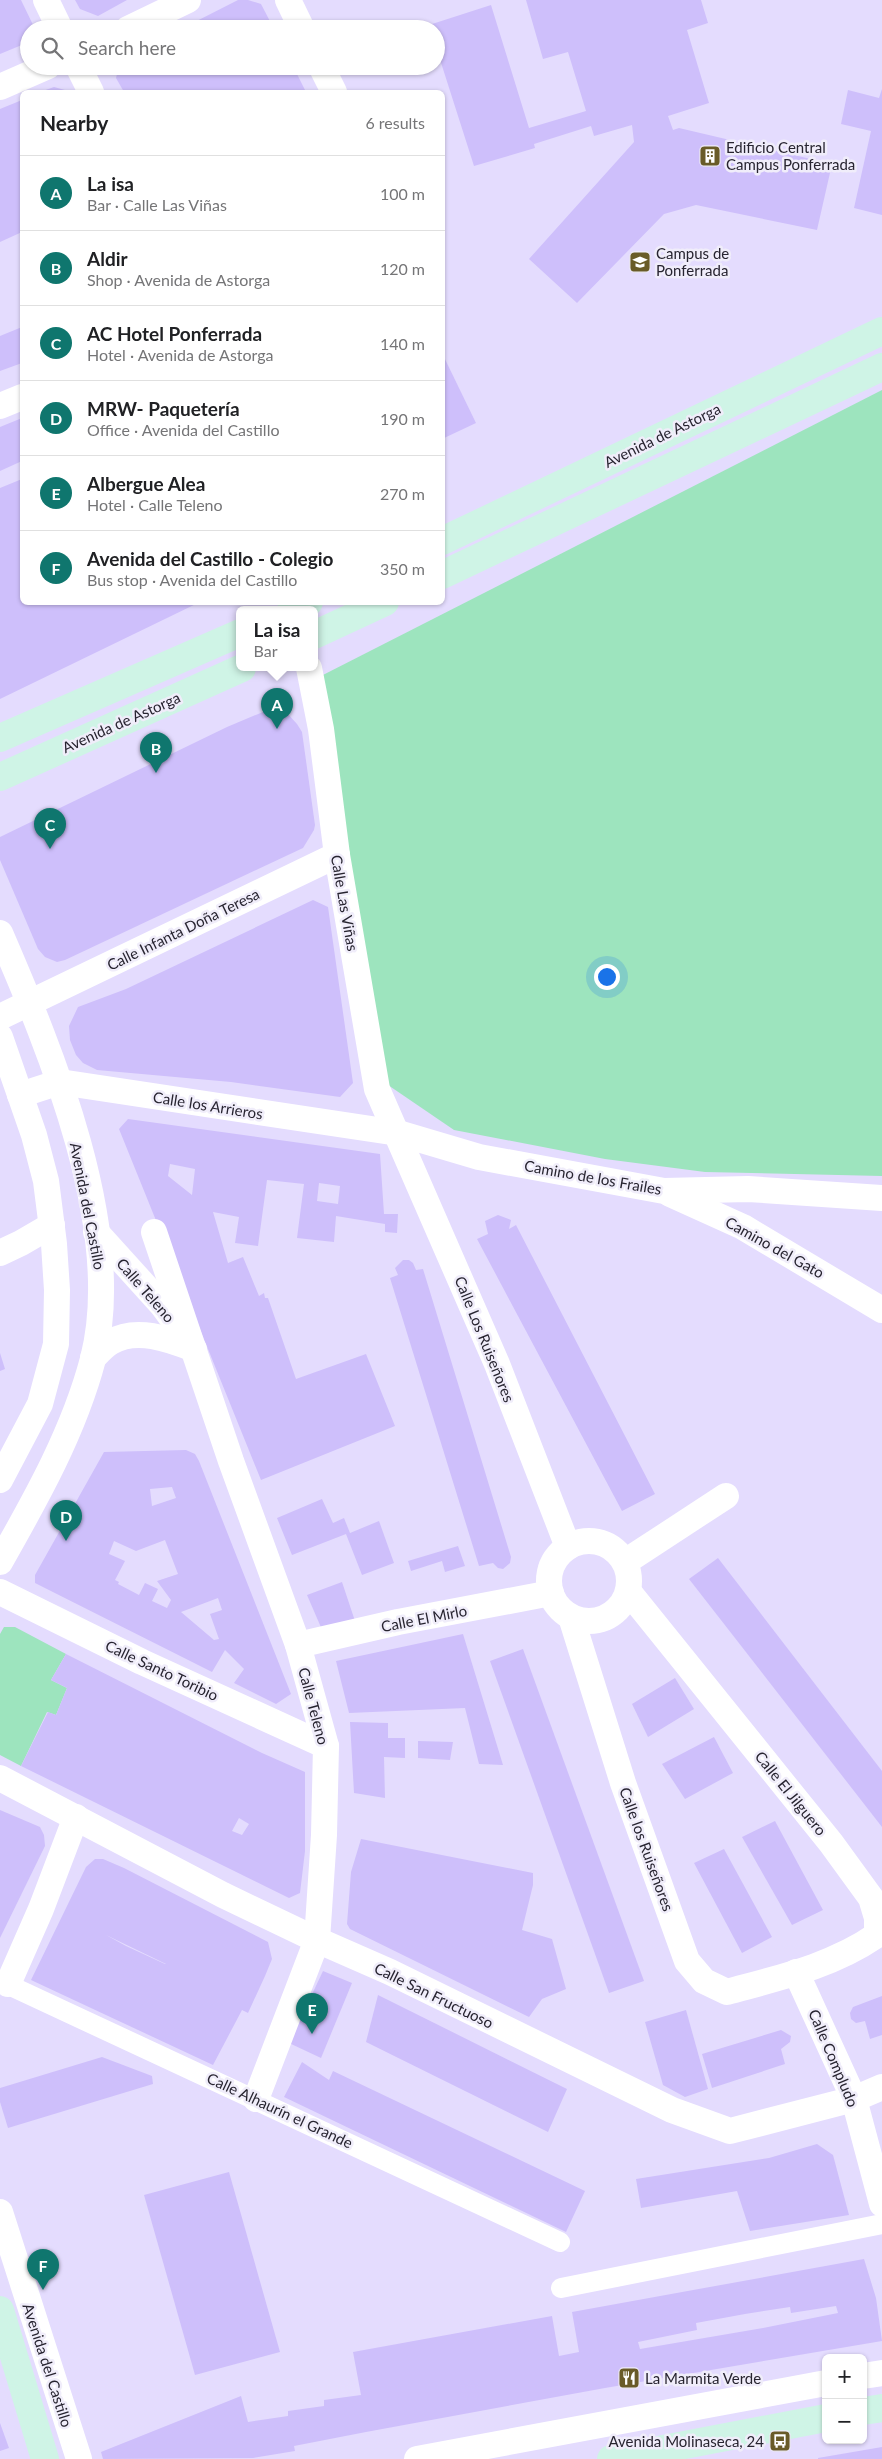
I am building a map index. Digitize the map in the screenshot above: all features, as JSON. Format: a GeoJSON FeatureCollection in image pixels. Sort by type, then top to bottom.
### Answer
{"type":"FeatureCollection","features":[{"type":"Feature","properties":{"kind":"main road","name":"Avenida de Astorga"},"geometry":{"type":"LineString","coordinates":[[445,539],[882,331]]}},
{"type":"Feature","properties":{"kind":"main road"},"geometry":{"type":"LineString","coordinates":[[445,574],[882,367]]}},
{"type":"Feature","properties":{"kind":"main road"},"geometry":{"type":"LineString","coordinates":[[318,633],[379,605]]}},
{"type":"Feature","properties":{"kind":"main road"},"geometry":{"type":"LineString","coordinates":[[0,738],[236,635]]}},
{"type":"Feature","properties":{"kind":"main road","name":"Avenida de Astorga"},"geometry":{"type":"LineString","coordinates":[[0,777],[236,671]]}},
{"type":"Feature","properties":{"kind":"main road","name":"Avenida del Castillo"},"geometry":{"type":"LineString","coordinates":[[0,2310],[45,2459]]}},
{"type":"Feature","properties":{"kind":"main road"},"geometry":{"type":"LineString","coordinates":[[867,2410],[882,2408]]}},
{"type":"Feature","properties":{"kind":"main road"},"geometry":{"type":"LineString","coordinates":[[611,2459],[822,2419]]}},
{"type":"Feature","properties":{"kind":"street"},"geometry":{"type":"LineString","coordinates":[[46,0],[56,20]]}},
{"type":"Feature","properties":{"kind":"street"},"geometry":{"type":"LineString","coordinates":[[147,20],[188,0]]}},
{"type":"Feature","properties":{"kind":"street"},"geometry":{"type":"LineString","coordinates":[[288,0],[298,20]]}},
{"type":"Feature","properties":{"kind":"street"},"geometry":{"type":"LineString","coordinates":[[0,87],[27,75]]}},
{"type":"Feature","properties":{"kind":"street"},"geometry":{"type":"LineString","coordinates":[[82,75],[90,90]]}},
{"type":"Feature","properties":{"kind":"street"},"geometry":{"type":"LineString","coordinates":[[326,75],[333,90]]}},
{"type":"Feature","properties":{"kind":"street"},"geometry":{"type":"LineString","coordinates":[[0,406],[20,398]]}},
{"type":"Feature","properties":{"kind":"street","name":"Calle Las Viñas"},"geometry":{"type":"LineString","coordinates":[[311,671],[321,729],[337,855],[377,1089],[398,1133]]}},
{"type":"Feature","properties":{"kind":"street","name":"Calle Infanta Doña Teresa"},"geometry":{"type":"LineString","coordinates":[[0,1017],[337,855]]}},
{"type":"Feature","properties":{"kind":"street","name":"Avenida del Castillo"},"geometry":{"type":"LineString","coordinates":[[0,933],[30,1002],[60,1082],[84,1171],[96,1232],[102,1277],[93,1358],[72,1422],[62,1445],[0,1562]]}},
{"type":"Feature","properties":{"kind":"street"},"geometry":{"type":"LineString","coordinates":[[0,1037],[34,1135],[46,1181],[52,1225],[57,1290],[56,1344],[40,1404],[0,1480]]}},
{"type":"Feature","properties":{"kind":"street","name":"Calle los Arrieros"},"geometry":{"type":"LineString","coordinates":[[20,1094],[60,1082],[398,1133]]}},
{"type":"Feature","properties":{"kind":"street","name":"Camino de los Frailes"},"geometry":{"type":"LineString","coordinates":[[398,1133],[479,1157],[664,1191],[748,1190],[882,1198]]}},
{"type":"Feature","properties":{"kind":"street","name":"Calle Los Ruiseñores"},"geometry":{"type":"LineString","coordinates":[[398,1133],[493,1355],[568,1547]]}},
{"type":"Feature","properties":{"kind":"street","name":"Camino del Gato"},"geometry":{"type":"LineString","coordinates":[[664,1191],[743,1227],[882,1310]]}},
{"type":"Feature","properties":{"kind":"street"},"geometry":{"type":"LineString","coordinates":[[0,1253],[21,1244],[52,1225]]}},
{"type":"Feature","properties":{"kind":"street","name":"Calle Teleno"},"geometry":{"type":"LineString","coordinates":[[96,1232],[163,1306],[194,1349]]}},
{"type":"Feature","properties":{"kind":"street","name":"Calle Teleno"},"geometry":{"type":"LineString","coordinates":[[154,1232],[231,1462],[298,1645],[326,1746],[324,1835],[316,1940],[256,2099]]}},
{"type":"Feature","properties":{"kind":"street","name":"Calle Teleno"},"geometry":{"type":"LineString","coordinates":[[93,1358],[111,1342],[142,1335],[174,1341],[194,1349]]}},
{"type":"Feature","properties":{"kind":"street"},"geometry":{"type":"LineString","coordinates":[[625,1562],[726,1496]]}},
{"type":"Feature","properties":{"kind":"street"},"geometry":{"type":"LineString","coordinates":[[583,1541],[600,1542],[614,1550],[625,1562],[629,1577],[628,1591],[622,1604],[612,1614],[599,1620],[585,1621],[571,1617],[559,1607],[551,1593],[549,1580],[551,1567],[558,1556],[568,1547],[583,1541]]}},
{"type":"Feature","properties":{"kind":"street","name":"Calle El Jilguero"},"geometry":{"type":"LineString","coordinates":[[628,1591],[831,1843],[871,1898],[877,1918],[877,1935],[857,1949],[796,1972]]}},
{"type":"Feature","properties":{"kind":"street","name":"Calle Santo Toribio"},"geometry":{"type":"LineString","coordinates":[[0,1592],[142,1662],[326,1746]]}},
{"type":"Feature","properties":{"kind":"street","name":"Calle El Mirlo"},"geometry":{"type":"LineString","coordinates":[[298,1645],[398,1622],[551,1593]]}},
{"type":"Feature","properties":{"kind":"street","name":"Calle los Ruiseñores"},"geometry":{"type":"LineString","coordinates":[[571,1617],[623,1783],[687,1961],[704,1981],[727,1992],[796,1972]]}},
{"type":"Feature","properties":{"kind":"street","name":"Calle San Fructuoso"},"geometry":{"type":"LineString","coordinates":[[0,1778],[223,1895],[316,1940],[390,1972],[672,2110],[730,2131],[854,2099],[882,2087]]}},
{"type":"Feature","properties":{"kind":"street"},"geometry":{"type":"LineString","coordinates":[[4,1982],[41,1909],[76,1817]]}},
{"type":"Feature","properties":{"kind":"street","name":"Calle Compludo"},"geometry":{"type":"LineString","coordinates":[[796,1972],[854,2099],[882,2204]]}},
{"type":"Feature","properties":{"kind":"street","name":"Calle Alhaurín el Grande"},"geometry":{"type":"LineString","coordinates":[[4,1982],[560,2242]]}},
{"type":"Feature","properties":{"kind":"street","name":"Avenida del Castillo"},"geometry":{"type":"LineString","coordinates":[[0,2212],[80,2459]]}},
{"type":"Feature","properties":{"kind":"street"},"geometry":{"type":"LineString","coordinates":[[561,2288],[882,2224]]}},
{"type":"Feature","properties":{"kind":"street"},"geometry":{"type":"LineString","coordinates":[[867,2375],[882,2373]]}},
{"type":"Feature","properties":{"kind":"street"},"geometry":{"type":"LineString","coordinates":[[417,2459],[822,2384]]}},
{"type":"Feature","properties":{"kind":"green space"},"geometry":{"type":"Polygon","coordinates":[[[882,390],[882,1176],[705,1172],[605,1159],[454,1130],[388,1085],[319,677],[882,390]]]}},
{"type":"Feature","properties":{"kind":"green space"},"geometry":{"type":"Polygon","coordinates":[[[4,1627],[15,1627],[66,1654],[51,1680],[67,1688],[56,1715],[47,1712],[21,1766],[0,1755],[0,1634],[4,1627]]]}},
{"type":"Feature","properties":{"kind":"building"},"geometry":{"type":"Polygon","coordinates":[[[0,0],[21,0],[31,20],[20,20],[20,46],[0,54],[0,0]]]}},
{"type":"Feature","properties":{"kind":"building"},"geometry":{"type":"Polygon","coordinates":[[[75,0],[127,0],[98,16],[80,9],[75,0]]]}},
{"type":"Feature","properties":{"kind":"building"},"geometry":{"type":"Polygon","coordinates":[[[238,0],[248,0],[261,4],[269,20],[199,20],[238,0]]]}},
{"type":"Feature","properties":{"kind":"building","name":"Edificio Central Campus Ponferrada"},"geometry":{"type":"Polygon","coordinates":[[[526,0],[701,0],[708,23],[687,30],[709,103],[668,116],[673,130],[679,128],[832,164],[817,230],[696,205],[664,214],[577,303],[529,259],[634,142],[632,125],[594,136],[591,126],[534,144],[535,148],[474,166],[445,75],[444,20],[491,5],[529,128],[586,111],[568,52],[543,59],[526,0]]]}},
{"type":"Feature","properties":{"kind":"building"},"geometry":{"type":"Polygon","coordinates":[[[117,75],[298,75],[305,90],[123,90],[116,78],[117,75]]]}},
{"type":"Feature","properties":{"kind":"building"},"geometry":{"type":"Polygon","coordinates":[[[54,87],[65,90],[46,90],[54,87]]]}},
{"type":"Feature","properties":{"kind":"building"},"geometry":{"type":"Polygon","coordinates":[[[882,89],[882,215],[854,208],[871,131],[841,124],[848,90],[879,98],[882,89]]]}},
{"type":"Feature","properties":{"kind":"building"},"geometry":{"type":"Polygon","coordinates":[[[20,101],[20,233],[0,242],[0,109],[20,101]]]}},
{"type":"Feature","properties":{"kind":"building"},"geometry":{"type":"Polygon","coordinates":[[[20,328],[20,364],[0,371],[0,336],[20,328]]]}},
{"type":"Feature","properties":{"kind":"building"},"geometry":{"type":"Polygon","coordinates":[[[445,359],[476,423],[445,438],[445,359]]]}},
{"type":"Feature","properties":{"kind":"building"},"geometry":{"type":"Polygon","coordinates":[[[20,419],[20,462],[0,471],[0,427],[20,419]]]}},
{"type":"Feature","properties":{"kind":"building"},"geometry":{"type":"Polygon","coordinates":[[[20,480],[20,605],[194,605],[0,699],[0,488],[20,480]]]}},
{"type":"Feature","properties":{"kind":"building"},"geometry":{"type":"Polygon","coordinates":[[[270,709],[278,709],[287,713],[302,732],[315,825],[303,848],[65,960],[57,962],[45,957],[38,949],[0,860],[0,837],[227,727],[270,709]]]}},
{"type":"Feature","properties":{"kind":"building"},"geometry":{"type":"Polygon","coordinates":[[[313,900],[328,907],[353,1083],[340,1097],[231,1082],[97,1070],[83,1063],[76,1055],[70,1040],[69,1026],[78,1007],[126,989],[313,900]]]}},
{"type":"Feature","properties":{"kind":"building"},"geometry":{"type":"Polygon","coordinates":[[[128,1119],[380,1154],[384,1214],[398,1214],[397,1233],[385,1232],[385,1224],[336,1216],[334,1242],[297,1238],[304,1184],[267,1180],[258,1246],[235,1243],[239,1217],[213,1212],[228,1263],[243,1257],[259,1296],[264,1293],[265,1298],[268,1298],[296,1379],[366,1354],[395,1426],[261,1480],[119,1129],[128,1119]],[[170,1164],[168,1176],[192,1195],[195,1169],[170,1164]],[[319,1183],[317,1201],[338,1204],[340,1186],[319,1183]]]}},
{"type":"Feature","properties":{"kind":"building"},"geometry":{"type":"Polygon","coordinates":[[[498,1215],[511,1220],[509,1229],[516,1225],[655,1494],[622,1511],[477,1239],[488,1234],[485,1221],[498,1215]]]}},
{"type":"Feature","properties":{"kind":"building"},"geometry":{"type":"Polygon","coordinates":[[[403,1260],[409,1260],[413,1263],[416,1270],[423,1269],[511,1557],[510,1563],[503,1569],[498,1568],[493,1563],[479,1566],[390,1278],[398,1275],[395,1268],[403,1260]]]}},
{"type":"Feature","properties":{"kind":"building"},"geometry":{"type":"Polygon","coordinates":[[[0,1353],[5,1369],[0,1371],[0,1353]]]}},
{"type":"Feature","properties":{"kind":"building"},"geometry":{"type":"Polygon","coordinates":[[[186,1450],[195,1454],[291,1694],[276,1704],[234,1683],[244,1669],[225,1650],[212,1672],[35,1583],[35,1575],[104,1452],[186,1450]],[[172,1487],[150,1489],[152,1506],[176,1498],[172,1487]],[[165,1540],[136,1551],[114,1541],[109,1554],[125,1561],[115,1580],[119,1582],[118,1584],[139,1595],[145,1583],[158,1589],[152,1601],[167,1608],[171,1600],[157,1581],[178,1574],[165,1540]],[[218,1598],[181,1612],[214,1640],[219,1639],[210,1614],[222,1610],[218,1598]]]}},
{"type":"Feature","properties":{"kind":"building"},"geometry":{"type":"Polygon","coordinates":[[[322,1499],[333,1523],[344,1518],[350,1533],[379,1521],[394,1563],[362,1575],[346,1534],[292,1555],[277,1518],[322,1499]]]}},
{"type":"Feature","properties":{"kind":"building"},"geometry":{"type":"Polygon","coordinates":[[[458,1546],[465,1566],[445,1572],[442,1561],[411,1571],[408,1561],[458,1546]]]}},
{"type":"Feature","properties":{"kind":"building"},"geometry":{"type":"Polygon","coordinates":[[[718,1558],[882,1771],[882,1827],[689,1579],[718,1558]]]}},
{"type":"Feature","properties":{"kind":"building"},"geometry":{"type":"Polygon","coordinates":[[[342,1582],[356,1624],[323,1632],[307,1595],[342,1582]]]}},
{"type":"Feature","properties":{"kind":"building"},"geometry":{"type":"Polygon","coordinates":[[[463,1634],[503,1765],[479,1764],[465,1708],[349,1713],[336,1661],[463,1634]]]}},
{"type":"Feature","properties":{"kind":"building"},"geometry":{"type":"Polygon","coordinates":[[[523,1649],[644,1981],[609,1993],[490,1661],[523,1649]]]}},
{"type":"Feature","properties":{"kind":"building"},"geometry":{"type":"Polygon","coordinates":[[[66,1654],[262,1753],[305,1772],[305,1851],[300,1893],[289,1898],[21,1766],[48,1712],[56,1715],[67,1688],[51,1680],[66,1654]],[[239,1818],[232,1831],[242,1835],[249,1824],[239,1818]]]}},
{"type":"Feature","properties":{"kind":"building"},"geometry":{"type":"Polygon","coordinates":[[[675,1678],[694,1709],[648,1737],[632,1704],[675,1678]]]}},
{"type":"Feature","properties":{"kind":"building"},"geometry":{"type":"Polygon","coordinates":[[[350,1722],[388,1723],[388,1738],[405,1738],[405,1758],[384,1757],[385,1798],[354,1793],[350,1722]]]}},
{"type":"Feature","properties":{"kind":"building"},"geometry":{"type":"Polygon","coordinates":[[[714,1737],[733,1773],[685,1799],[662,1764],[714,1737]]]}},
{"type":"Feature","properties":{"kind":"building"},"geometry":{"type":"Polygon","coordinates":[[[418,1741],[453,1742],[450,1760],[418,1758],[418,1741]]]}},
{"type":"Feature","properties":{"kind":"building"},"geometry":{"type":"Polygon","coordinates":[[[0,1810],[40,1827],[44,1835],[45,1846],[0,1938],[0,1810]]]}},
{"type":"Feature","properties":{"kind":"building"},"geometry":{"type":"Polygon","coordinates":[[[775,1821],[823,1910],[792,1925],[742,1837],[775,1821]]]}},
{"type":"Feature","properties":{"kind":"building"},"geometry":{"type":"Polygon","coordinates":[[[361,1839],[533,1873],[533,1885],[522,1930],[552,1939],[566,1989],[542,1999],[529,2017],[350,1929],[347,1924],[351,1872],[361,1839]]]}},
{"type":"Feature","properties":{"kind":"building"},"geometry":{"type":"Polygon","coordinates":[[[724,1849],[772,1937],[742,1953],[694,1863],[724,1849]]]}},
{"type":"Feature","properties":{"kind":"building"},"geometry":{"type":"Polygon","coordinates":[[[95,1859],[103,1859],[268,1942],[272,1959],[265,1976],[248,2013],[242,2010],[213,2065],[31,1980],[86,1867],[95,1859]],[[106,1935],[126,1946],[166,1964],[106,1935]]]}},
{"type":"Feature","properties":{"kind":"building"},"geometry":{"type":"Polygon","coordinates":[[[323,1971],[352,1983],[321,2058],[289,2043],[323,1971]]]}},
{"type":"Feature","properties":{"kind":"building"},"geometry":{"type":"Polygon","coordinates":[[[378,1995],[567,2089],[548,2132],[366,2042],[378,1995]]]}},
{"type":"Feature","properties":{"kind":"building"},"geometry":{"type":"Polygon","coordinates":[[[882,1996],[882,2035],[870,2039],[865,2021],[856,2023],[851,2019],[850,2013],[853,2007],[882,1996]]]}},
{"type":"Feature","properties":{"kind":"building"},"geometry":{"type":"Polygon","coordinates":[[[686,2010],[708,2089],[685,2097],[663,2085],[645,2022],[686,2010]]]}},
{"type":"Feature","properties":{"kind":"building"},"geometry":{"type":"Polygon","coordinates":[[[781,2030],[791,2036],[790,2042],[781,2049],[785,2064],[712,2088],[702,2054],[781,2030]]]}},
{"type":"Feature","properties":{"kind":"building"},"geometry":{"type":"Polygon","coordinates":[[[102,2057],[152,2076],[153,2084],[8,2128],[0,2102],[0,2088],[102,2057]]]}},
{"type":"Feature","properties":{"kind":"building"},"geometry":{"type":"Polygon","coordinates":[[[302,2062],[329,2080],[333,2071],[585,2191],[566,2232],[284,2097],[302,2062]]]}},
{"type":"Feature","properties":{"kind":"building"},"geometry":{"type":"Polygon","coordinates":[[[817,2144],[833,2155],[849,2215],[750,2231],[737,2191],[641,2208],[636,2179],[769,2158],[817,2144]]]}},
{"type":"Feature","properties":{"kind":"building"},"geometry":{"type":"Polygon","coordinates":[[[229,2172],[280,2352],[195,2375],[144,2195],[229,2172]]]}},
{"type":"Feature","properties":{"kind":"building"},"geometry":{"type":"Polygon","coordinates":[[[864,2259],[876,2298],[882,2341],[605,2388],[366,2432],[294,2446],[295,2451],[253,2458],[103,2459],[101,2452],[241,2396],[248,2422],[288,2416],[288,2411],[324,2406],[324,2400],[361,2395],[353,2352],[552,2316],[559,2356],[579,2352],[572,2312],[864,2259]],[[836,2306],[791,2313],[790,2307],[696,2323],[697,2330],[638,2342],[640,2349],[838,2313],[836,2306]]]}},
{"type":"Feature","properties":{"kind":"building"},"geometry":{"type":"Polygon","coordinates":[[[0,2423],[9,2448],[0,2451],[0,2423]]]}},
{"type":"Feature","properties":{"kind":"building"},"geometry":{"type":"Polygon","coordinates":[[[882,2447],[882,2459],[818,2459],[818,2458],[882,2447]]]}},
{"type":"Feature","properties":{"kind":"place","name":"Edificio Central Campus Ponferrada"},"geometry":{"type":"Point","coordinates":[710,156]}},
{"type":"Feature","properties":{"kind":"place","name":"Campus de Ponferrada"},"geometry":{"type":"Point","coordinates":[640,262]}},
{"type":"Feature","properties":{"kind":"place","name":"La isa"},"geometry":{"type":"Point","coordinates":[277,729]}},
{"type":"Feature","properties":{"kind":"place","name":"Aldir"},"geometry":{"type":"Point","coordinates":[156,773]}},
{"type":"Feature","properties":{"kind":"place","name":"AC Hotel Ponferrada"},"geometry":{"type":"Point","coordinates":[50,849]}},
{"type":"Feature","properties":{"kind":"place","name":"MRW- Paquetería"},"geometry":{"type":"Point","coordinates":[66,1541]}},
{"type":"Feature","properties":{"kind":"place","name":"Albergue Alea"},"geometry":{"type":"Point","coordinates":[312,2034]}},
{"type":"Feature","properties":{"kind":"place","name":"Avenida del Castillo - Colegio"},"geometry":{"type":"Point","coordinates":[43,2290]}},
{"type":"Feature","properties":{"kind":"place","name":"La Marmita Verde"},"geometry":{"type":"Point","coordinates":[629,2378]}},
{"type":"Feature","properties":{"kind":"place","name":"Avenida Molinaseca, 24"},"geometry":{"type":"Point","coordinates":[780,2441]}}]}
